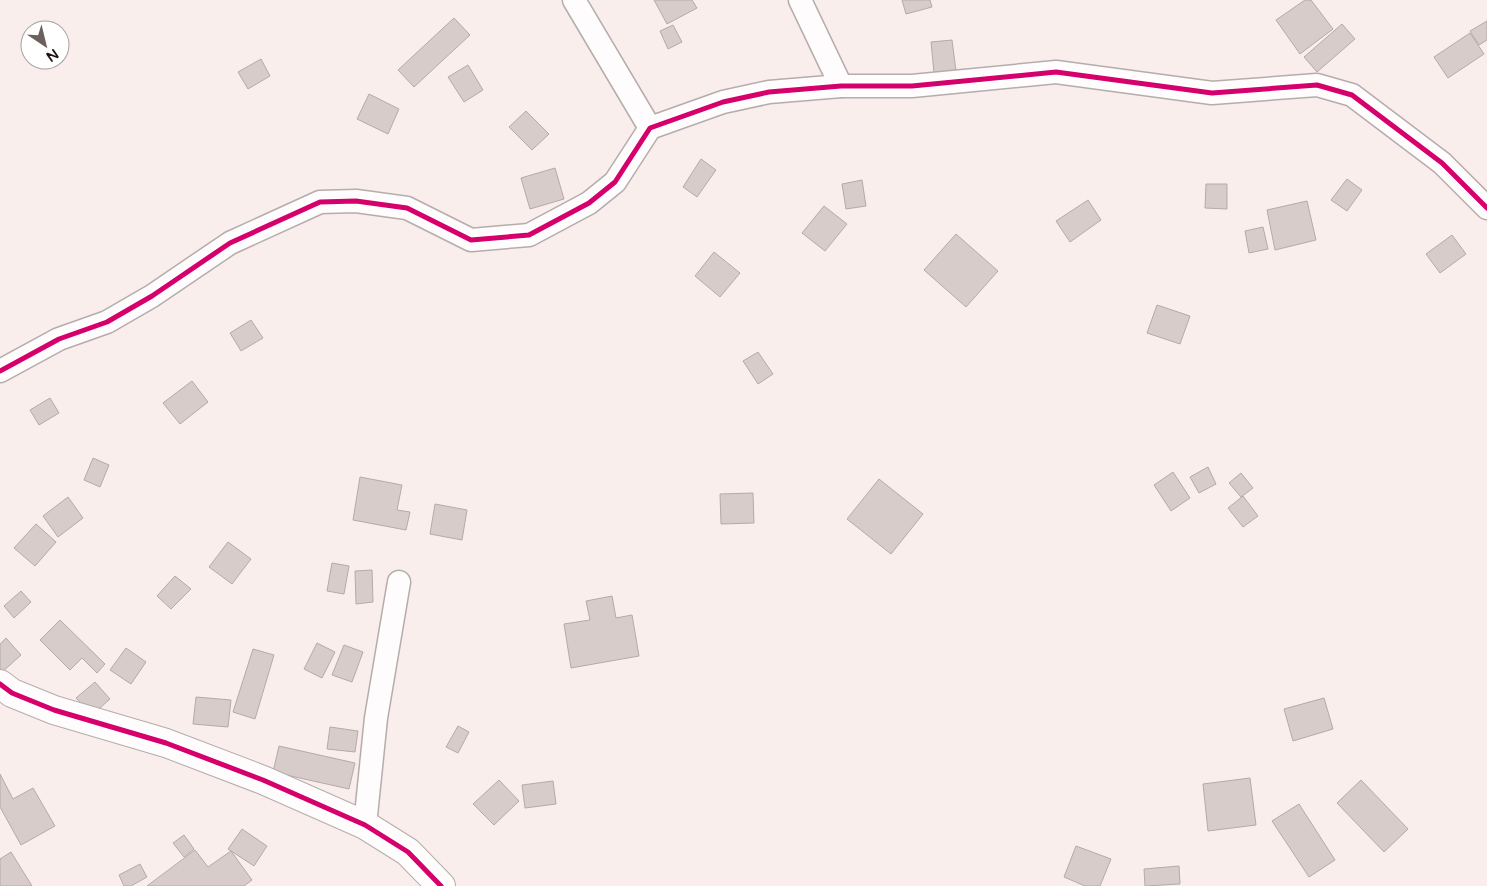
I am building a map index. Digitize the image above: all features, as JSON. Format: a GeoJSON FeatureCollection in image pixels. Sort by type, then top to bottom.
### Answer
{"type":"FeatureCollection","features":[{"type":"Feature","properties":{"kind":"street"},"geometry":{"type":"LineString","coordinates":[[574,0],[650,128]]}},
{"type":"Feature","properties":{"kind":"street"},"geometry":{"type":"LineString","coordinates":[[800,0],[841,86]]}},
{"type":"Feature","properties":{"kind":"street"},"geometry":{"type":"LineString","coordinates":[[0,371],[59,338],[106,322],[152,296],[230,243],[320,202],[356,201],[407,208],[471,240],[529,235],[589,203],[615,182],[650,128],[723,102],[769,92],[841,86],[912,86],[1056,72],[1212,93],[1317,85],[1352,96],[1442,163],[1487,208]]}},
{"type":"Feature","properties":{"kind":"street"},"geometry":{"type":"LineString","coordinates":[[365,825],[376,718],[399,582]]}},
{"type":"Feature","properties":{"kind":"street"},"geometry":{"type":"LineString","coordinates":[[0,684],[12,693],[54,710],[166,742],[254,776],[365,825],[408,852],[441,886]]}},
{"type":"Feature","properties":{"kind":"building"},"geometry":{"type":"Polygon","coordinates":[[[654,0],[692,0],[697,8],[667,24],[654,0]]]}},
{"type":"Feature","properties":{"kind":"building"},"geometry":{"type":"Polygon","coordinates":[[[902,0],[930,0],[932,7],[906,14],[902,0]]]}},
{"type":"Feature","properties":{"kind":"building"},"geometry":{"type":"Polygon","coordinates":[[[1305,0],[1311,0],[1333,29],[1300,54],[1276,20],[1305,0]]]}},
{"type":"Feature","properties":{"kind":"building"},"geometry":{"type":"Polygon","coordinates":[[[454,18],[470,35],[414,87],[398,70],[454,18]]]}},
{"type":"Feature","properties":{"kind":"building"},"geometry":{"type":"Polygon","coordinates":[[[1487,21],[1487,40],[1479,45],[1470,31],[1487,21]]]}},
{"type":"Feature","properties":{"kind":"building"},"geometry":{"type":"Polygon","coordinates":[[[1342,24],[1355,39],[1317,72],[1304,57],[1342,24]]]}},
{"type":"Feature","properties":{"kind":"building"},"geometry":{"type":"Polygon","coordinates":[[[673,25],[682,42],[668,49],[660,31],[673,25]]]}},
{"type":"Feature","properties":{"kind":"building"},"geometry":{"type":"Polygon","coordinates":[[[1470,33],[1484,54],[1448,78],[1434,57],[1470,33]]]}},
{"type":"Feature","properties":{"kind":"building"},"geometry":{"type":"Polygon","coordinates":[[[952,40],[956,71],[934,73],[931,42],[952,40]]]}},
{"type":"Feature","properties":{"kind":"building"},"geometry":{"type":"Polygon","coordinates":[[[261,59],[270,76],[248,89],[238,72],[261,59]]]}},
{"type":"Feature","properties":{"kind":"building"},"geometry":{"type":"Polygon","coordinates":[[[468,65],[483,90],[464,102],[448,77],[468,65]]]}},
{"type":"Feature","properties":{"kind":"building"},"geometry":{"type":"Polygon","coordinates":[[[369,94],[399,109],[388,134],[357,119],[369,94]]]}},
{"type":"Feature","properties":{"kind":"building"},"geometry":{"type":"Polygon","coordinates":[[[526,111],[549,134],[532,150],[509,127],[526,111]]]}},
{"type":"Feature","properties":{"kind":"building"},"geometry":{"type":"Polygon","coordinates":[[[701,159],[716,170],[697,197],[683,187],[701,159]]]}},
{"type":"Feature","properties":{"kind":"building"},"geometry":{"type":"Polygon","coordinates":[[[555,168],[564,199],[530,209],[521,178],[555,168]]]}},
{"type":"Feature","properties":{"kind":"building"},"geometry":{"type":"Polygon","coordinates":[[[1347,179],[1362,190],[1347,211],[1331,200],[1347,179]]]}},
{"type":"Feature","properties":{"kind":"building"},"geometry":{"type":"Polygon","coordinates":[[[862,180],[866,206],[846,209],[842,184],[862,180]]]}},
{"type":"Feature","properties":{"kind":"building"},"geometry":{"type":"Polygon","coordinates":[[[1206,184],[1227,184],[1227,209],[1205,208],[1206,184]]]}},
{"type":"Feature","properties":{"kind":"building"},"geometry":{"type":"Polygon","coordinates":[[[1088,200],[1101,220],[1070,242],[1056,221],[1088,200]]]}},
{"type":"Feature","properties":{"kind":"building"},"geometry":{"type":"Polygon","coordinates":[[[1307,201],[1316,240],[1275,250],[1267,210],[1307,201]]]}},
{"type":"Feature","properties":{"kind":"building"},"geometry":{"type":"Polygon","coordinates":[[[824,206],[847,224],[825,251],[802,233],[824,206]]]}},
{"type":"Feature","properties":{"kind":"building"},"geometry":{"type":"Polygon","coordinates":[[[1263,227],[1268,249],[1249,253],[1245,231],[1263,227]]]}},
{"type":"Feature","properties":{"kind":"building"},"geometry":{"type":"Polygon","coordinates":[[[956,234],[998,271],[966,307],[924,270],[956,234]]]}},
{"type":"Feature","properties":{"kind":"building"},"geometry":{"type":"Polygon","coordinates":[[[1452,235],[1466,254],[1440,273],[1426,254],[1452,235]]]}},
{"type":"Feature","properties":{"kind":"building"},"geometry":{"type":"Polygon","coordinates":[[[714,252],[740,273],[720,297],[695,276],[714,252]]]}},
{"type":"Feature","properties":{"kind":"building"},"geometry":{"type":"Polygon","coordinates":[[[1157,305],[1190,316],[1180,344],[1147,333],[1157,305]]]}},
{"type":"Feature","properties":{"kind":"building"},"geometry":{"type":"Polygon","coordinates":[[[251,320],[263,338],[241,351],[230,333],[251,320]]]}},
{"type":"Feature","properties":{"kind":"building"},"geometry":{"type":"Polygon","coordinates":[[[758,352],[773,374],[758,384],[743,361],[758,352]]]}},
{"type":"Feature","properties":{"kind":"building"},"geometry":{"type":"Polygon","coordinates":[[[192,381],[208,402],[180,424],[163,403],[192,381]]]}},
{"type":"Feature","properties":{"kind":"building"},"geometry":{"type":"Polygon","coordinates":[[[50,398],[59,413],[39,425],[30,410],[50,398]]]}},
{"type":"Feature","properties":{"kind":"building"},"geometry":{"type":"Polygon","coordinates":[[[93,458],[109,465],[100,487],[84,480],[93,458]]]}},
{"type":"Feature","properties":{"kind":"building"},"geometry":{"type":"Polygon","coordinates":[[[1208,467],[1216,484],[1199,493],[1190,477],[1208,467]]]}},
{"type":"Feature","properties":{"kind":"building"},"geometry":{"type":"Polygon","coordinates":[[[1173,472],[1190,498],[1171,511],[1154,485],[1173,472]]]}},
{"type":"Feature","properties":{"kind":"building"},"geometry":{"type":"Polygon","coordinates":[[[1241,473],[1253,488],[1241,497],[1229,483],[1241,473]]]}},
{"type":"Feature","properties":{"kind":"building"},"geometry":{"type":"Polygon","coordinates":[[[360,477],[402,485],[397,510],[410,512],[406,530],[353,520],[360,477]]]}},
{"type":"Feature","properties":{"kind":"building"},"geometry":{"type":"Polygon","coordinates":[[[879,479],[923,514],[891,554],[847,519],[879,479]]]}},
{"type":"Feature","properties":{"kind":"building"},"geometry":{"type":"Polygon","coordinates":[[[753,493],[754,523],[721,524],[720,494],[753,493]]]}},
{"type":"Feature","properties":{"kind":"building"},"geometry":{"type":"Polygon","coordinates":[[[1243,496],[1258,516],[1243,527],[1228,508],[1243,496]]]}},
{"type":"Feature","properties":{"kind":"building"},"geometry":{"type":"Polygon","coordinates":[[[68,497],[83,518],[58,537],[43,516],[68,497]]]}},
{"type":"Feature","properties":{"kind":"building"},"geometry":{"type":"Polygon","coordinates":[[[435,504],[467,510],[462,540],[430,534],[435,504]]]}},
{"type":"Feature","properties":{"kind":"building"},"geometry":{"type":"Polygon","coordinates":[[[36,524],[56,542],[35,566],[14,548],[36,524]]]}},
{"type":"Feature","properties":{"kind":"building"},"geometry":{"type":"Polygon","coordinates":[[[228,542],[251,559],[232,584],[209,567],[228,542]]]}},
{"type":"Feature","properties":{"kind":"building"},"geometry":{"type":"Polygon","coordinates":[[[332,563],[349,566],[344,594],[327,591],[332,563]]]}},
{"type":"Feature","properties":{"kind":"building"},"geometry":{"type":"Polygon","coordinates":[[[372,570],[373,602],[356,604],[355,571],[372,570]]]}},
{"type":"Feature","properties":{"kind":"building"},"geometry":{"type":"Polygon","coordinates":[[[175,576],[191,589],[171,609],[157,596],[175,576]]]}},
{"type":"Feature","properties":{"kind":"building"},"geometry":{"type":"Polygon","coordinates":[[[21,591],[31,602],[14,618],[4,606],[21,591]]]}},
{"type":"Feature","properties":{"kind":"building"},"geometry":{"type":"Polygon","coordinates":[[[612,596],[616,618],[632,615],[639,656],[571,668],[564,624],[590,620],[586,601],[612,596]]]}},
{"type":"Feature","properties":{"kind":"building"},"geometry":{"type":"Polygon","coordinates":[[[60,620],[105,664],[97,673],[82,658],[70,670],[40,640],[60,620]]]}},
{"type":"Feature","properties":{"kind":"building"},"geometry":{"type":"Polygon","coordinates":[[[6,638],[21,655],[0,674],[0,644],[6,638]]]}},
{"type":"Feature","properties":{"kind":"building"},"geometry":{"type":"Polygon","coordinates":[[[317,643],[335,652],[322,678],[304,669],[317,643]]]}},
{"type":"Feature","properties":{"kind":"building"},"geometry":{"type":"Polygon","coordinates":[[[344,645],[363,652],[352,682],[332,675],[344,645]]]}},
{"type":"Feature","properties":{"kind":"building"},"geometry":{"type":"Polygon","coordinates":[[[126,648],[146,662],[131,684],[110,670],[126,648]]]}},
{"type":"Feature","properties":{"kind":"building"},"geometry":{"type":"Polygon","coordinates":[[[253,649],[274,655],[255,719],[233,712],[253,649]]]}},
{"type":"Feature","properties":{"kind":"building"},"geometry":{"type":"Polygon","coordinates":[[[95,682],[110,699],[92,715],[76,698],[95,682]]]}},
{"type":"Feature","properties":{"kind":"building"},"geometry":{"type":"Polygon","coordinates":[[[196,697],[231,700],[228,727],[193,724],[196,697]]]}},
{"type":"Feature","properties":{"kind":"building"},"geometry":{"type":"Polygon","coordinates":[[[1324,698],[1333,729],[1293,741],[1284,709],[1324,698]]]}},
{"type":"Feature","properties":{"kind":"building"},"geometry":{"type":"Polygon","coordinates":[[[458,726],[469,732],[458,753],[446,747],[458,726]]]}},
{"type":"Feature","properties":{"kind":"building"},"geometry":{"type":"Polygon","coordinates":[[[330,727],[358,731],[355,752],[327,749],[330,727]]]}},
{"type":"Feature","properties":{"kind":"building"},"geometry":{"type":"Polygon","coordinates":[[[279,746],[355,763],[349,789],[273,772],[279,746]]]}},
{"type":"Feature","properties":{"kind":"building"},"geometry":{"type":"Polygon","coordinates":[[[0,774],[13,799],[33,788],[55,826],[21,845],[0,807],[0,774]]]}},
{"type":"Feature","properties":{"kind":"building"},"geometry":{"type":"Polygon","coordinates":[[[1250,778],[1256,825],[1208,831],[1203,784],[1250,778]]]}},
{"type":"Feature","properties":{"kind":"building"},"geometry":{"type":"Polygon","coordinates":[[[499,780],[519,801],[494,825],[473,804],[499,780]]]}},
{"type":"Feature","properties":{"kind":"building"},"geometry":{"type":"Polygon","coordinates":[[[1361,780],[1408,829],[1384,852],[1337,803],[1361,780]]]}},
{"type":"Feature","properties":{"kind":"building"},"geometry":{"type":"Polygon","coordinates":[[[553,781],[556,804],[525,808],[522,785],[553,781]]]}},
{"type":"Feature","properties":{"kind":"building"},"geometry":{"type":"Polygon","coordinates":[[[1299,804],[1335,860],[1309,877],[1272,821],[1299,804]]]}},
{"type":"Feature","properties":{"kind":"building"},"geometry":{"type":"Polygon","coordinates":[[[242,829],[267,846],[254,866],[228,849],[242,829]]]}},
{"type":"Feature","properties":{"kind":"building"},"geometry":{"type":"Polygon","coordinates":[[[184,835],[194,849],[184,857],[173,843],[184,835]]]}},
{"type":"Feature","properties":{"kind":"building"},"geometry":{"type":"Polygon","coordinates":[[[1076,846],[1111,859],[1100,886],[1085,886],[1064,877],[1076,846]]]}},
{"type":"Feature","properties":{"kind":"building"},"geometry":{"type":"Polygon","coordinates":[[[195,850],[208,867],[231,851],[252,880],[244,886],[147,886],[195,850]]]}},
{"type":"Feature","properties":{"kind":"building"},"geometry":{"type":"Polygon","coordinates":[[[11,852],[32,886],[0,886],[0,859],[11,852]]]}},
{"type":"Feature","properties":{"kind":"building"},"geometry":{"type":"Polygon","coordinates":[[[140,864],[147,877],[131,886],[124,886],[119,875],[140,864]]]}},
{"type":"Feature","properties":{"kind":"building"},"geometry":{"type":"Polygon","coordinates":[[[1179,866],[1180,884],[1145,886],[1144,869],[1179,866]]]}},
{"type":"Feature","properties":{"kind":"cycle path"},"geometry":{"type":"LineString","coordinates":[[0,371],[59,339],[107,322],[152,296],[230,243],[320,202],[356,201],[407,208],[471,240],[529,235],[589,203],[615,182],[650,128],[723,102],[769,92],[841,86],[912,86],[1056,72],[1212,93],[1317,85],[1352,95],[1442,163],[1487,208]]}},
{"type":"Feature","properties":{"kind":"cycle path"},"geometry":{"type":"LineString","coordinates":[[0,684],[12,693],[54,710],[166,743],[263,780],[365,825],[408,852],[441,886]]}}]}
